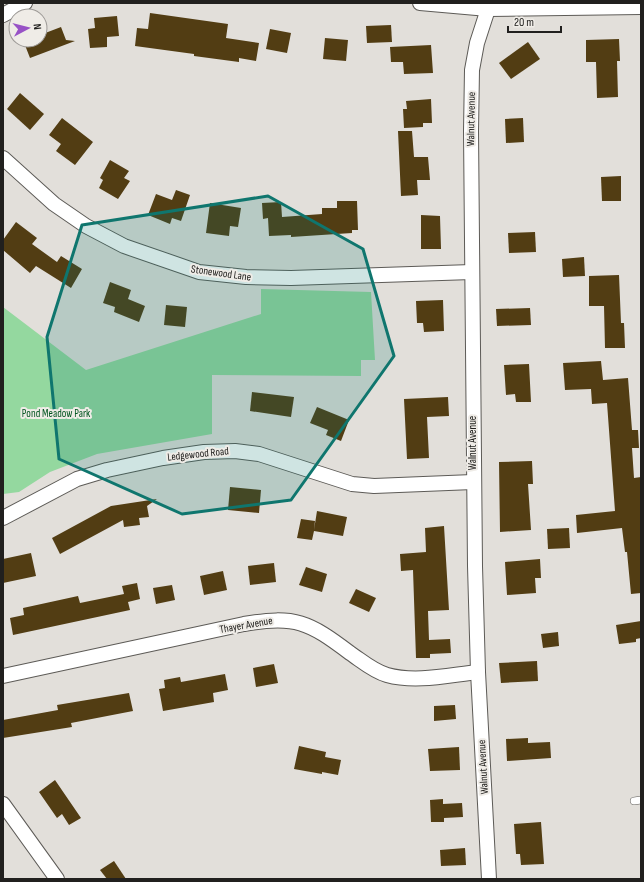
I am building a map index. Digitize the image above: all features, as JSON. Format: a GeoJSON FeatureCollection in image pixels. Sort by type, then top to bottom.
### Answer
{"type":"FeatureCollection","features":[{"type":"Feature","properties":{"kind":"street"},"geometry":{"type":"LineString","coordinates":[[3,15],[24,3]]}},
{"type":"Feature","properties":{"kind":"street"},"geometry":{"type":"LineString","coordinates":[[420,3],[488,9],[641,7]]}},
{"type":"Feature","properties":{"kind":"street","name":"Walnut Avenue"},"geometry":{"type":"LineString","coordinates":[[488,9],[477,43],[472,70],[472,272],[473,482],[478,672],[489,879]]}},
{"type":"Feature","properties":{"kind":"street","name":"Stonewood Lane"},"geometry":{"type":"LineString","coordinates":[[3,158],[54,204],[86,226],[124,246],[199,272],[246,277],[291,278],[472,272]]}},
{"type":"Feature","properties":{"kind":"street","name":"Ledgewood Road"},"geometry":{"type":"LineString","coordinates":[[3,518],[59,488],[85,477],[108,470],[163,458],[204,452],[235,450],[259,454],[352,484],[374,486],[473,482]]}},
{"type":"Feature","properties":{"kind":"street","name":"Thayer Avenue"},"geometry":{"type":"LineString","coordinates":[[3,676],[244,624],[282,619],[299,622],[316,630],[332,639],[369,666],[386,675],[404,678],[423,678],[478,672]]}},
{"type":"Feature","properties":{"kind":"street"},"geometry":{"type":"LineString","coordinates":[[3,804],[57,879]]}},
{"type":"Feature","properties":{"kind":"highlighted area"},"geometry":{"type":"Polygon","coordinates":[[[268,196],[363,249],[394,356],[291,500],[182,514],[59,459],[47,337],[82,225],[268,196]]]}},
{"type":"Feature","properties":{"kind":"green space","name":"Pond Meadow Park"},"geometry":{"type":"Polygon","coordinates":[[[261,289],[371,292],[375,360],[361,360],[361,376],[212,375],[212,434],[97,454],[50,472],[19,492],[3,494],[3,307],[86,370],[261,314],[261,289]]]}},
{"type":"Feature","properties":{"kind":"building"},"geometry":{"type":"Polygon","coordinates":[[[150,13],[228,24],[226,38],[259,43],[256,61],[239,58],[239,62],[135,46],[137,28],[148,29],[150,13]]]}},
{"type":"Feature","properties":{"kind":"building"},"geometry":{"type":"Polygon","coordinates":[[[117,16],[119,36],[107,37],[107,47],[90,48],[88,29],[95,28],[94,18],[117,16]]]}},
{"type":"Feature","properties":{"kind":"building"},"geometry":{"type":"Polygon","coordinates":[[[391,25],[392,42],[367,43],[366,26],[391,25]]]}},
{"type":"Feature","properties":{"kind":"building"},"geometry":{"type":"Polygon","coordinates":[[[61,27],[66,40],[75,41],[30,58],[26,48],[48,48],[48,32],[61,27]]]}},
{"type":"Feature","properties":{"kind":"building"},"geometry":{"type":"Polygon","coordinates":[[[270,29],[291,33],[287,53],[266,49],[270,29]]]}},
{"type":"Feature","properties":{"kind":"building"},"geometry":{"type":"Polygon","coordinates":[[[325,38],[348,40],[346,61],[323,59],[325,38]]]}},
{"type":"Feature","properties":{"kind":"building"},"geometry":{"type":"Polygon","coordinates":[[[619,39],[620,61],[617,61],[618,97],[597,98],[596,62],[586,62],[586,40],[619,39]]]}},
{"type":"Feature","properties":{"kind":"building"},"geometry":{"type":"Polygon","coordinates":[[[528,42],[540,59],[511,79],[499,63],[528,42]]]}},
{"type":"Feature","properties":{"kind":"building"},"geometry":{"type":"Polygon","coordinates":[[[431,45],[433,73],[404,74],[403,62],[391,62],[390,47],[431,45]]]}},
{"type":"Feature","properties":{"kind":"building"},"geometry":{"type":"Polygon","coordinates":[[[20,93],[44,114],[30,130],[7,109],[20,93]]]}},
{"type":"Feature","properties":{"kind":"building"},"geometry":{"type":"Polygon","coordinates":[[[431,99],[432,123],[423,123],[423,127],[404,128],[403,109],[407,109],[406,101],[431,99]]]}},
{"type":"Feature","properties":{"kind":"building"},"geometry":{"type":"Polygon","coordinates":[[[62,118],[93,142],[75,165],[56,151],[61,144],[49,135],[62,118]]]}},
{"type":"Feature","properties":{"kind":"building"},"geometry":{"type":"Polygon","coordinates":[[[523,118],[524,142],[506,143],[505,119],[523,118]]]}},
{"type":"Feature","properties":{"kind":"building"},"geometry":{"type":"Polygon","coordinates":[[[398,131],[412,131],[414,157],[428,157],[430,180],[417,180],[418,195],[401,196],[398,131]]]}},
{"type":"Feature","properties":{"kind":"building"},"geometry":{"type":"Polygon","coordinates":[[[110,160],[129,171],[124,178],[130,181],[118,199],[99,188],[103,180],[100,178],[110,160]]]}},
{"type":"Feature","properties":{"kind":"building"},"geometry":{"type":"Polygon","coordinates":[[[621,176],[621,201],[602,201],[601,177],[621,176]]]}},
{"type":"Feature","properties":{"kind":"building"},"geometry":{"type":"Polygon","coordinates":[[[176,190],[190,195],[181,221],[172,218],[170,224],[148,215],[156,194],[172,200],[176,190]]]}},
{"type":"Feature","properties":{"kind":"building"},"geometry":{"type":"Polygon","coordinates":[[[337,201],[357,201],[358,230],[352,230],[352,233],[291,237],[291,235],[269,236],[268,218],[263,219],[262,203],[281,202],[282,217],[322,214],[322,208],[337,208],[337,201]]]}},
{"type":"Feature","properties":{"kind":"building"},"geometry":{"type":"Polygon","coordinates":[[[210,203],[241,208],[238,227],[230,226],[229,236],[206,233],[210,203]]]}},
{"type":"Feature","properties":{"kind":"building"},"geometry":{"type":"Polygon","coordinates":[[[421,215],[440,216],[441,249],[421,249],[421,215]]]}},
{"type":"Feature","properties":{"kind":"building"},"geometry":{"type":"Polygon","coordinates":[[[16,222],[37,238],[32,244],[57,262],[61,256],[82,269],[71,288],[36,266],[30,273],[3,250],[3,240],[16,222]]]}},
{"type":"Feature","properties":{"kind":"building"},"geometry":{"type":"Polygon","coordinates":[[[535,232],[536,252],[509,253],[508,233],[535,232]]]}},
{"type":"Feature","properties":{"kind":"building"},"geometry":{"type":"Polygon","coordinates":[[[584,257],[585,276],[563,277],[562,259],[584,257]]]}},
{"type":"Feature","properties":{"kind":"building"},"geometry":{"type":"Polygon","coordinates":[[[619,275],[621,323],[624,323],[625,348],[605,348],[604,306],[589,306],[589,276],[619,275]]]}},
{"type":"Feature","properties":{"kind":"building"},"geometry":{"type":"Polygon","coordinates":[[[110,282],[131,290],[128,299],[145,306],[139,322],[114,312],[115,307],[103,303],[110,282]]]}},
{"type":"Feature","properties":{"kind":"building"},"geometry":{"type":"Polygon","coordinates":[[[443,300],[444,331],[424,332],[423,323],[417,323],[416,301],[443,300]]]}},
{"type":"Feature","properties":{"kind":"building"},"geometry":{"type":"Polygon","coordinates":[[[166,305],[187,307],[185,327],[164,325],[166,305]]]}},
{"type":"Feature","properties":{"kind":"building"},"geometry":{"type":"Polygon","coordinates":[[[530,308],[531,325],[497,326],[496,309],[530,308]]]}},
{"type":"Feature","properties":{"kind":"building"},"geometry":{"type":"Polygon","coordinates":[[[601,361],[603,380],[628,378],[632,430],[638,430],[639,448],[632,448],[634,478],[641,477],[641,593],[631,594],[627,552],[625,552],[622,528],[577,533],[576,515],[615,511],[607,403],[592,404],[591,389],[565,390],[563,363],[601,361]]]}},
{"type":"Feature","properties":{"kind":"building"},"geometry":{"type":"Polygon","coordinates":[[[529,364],[531,402],[516,402],[515,394],[506,395],[504,365],[529,364]]]}},
{"type":"Feature","properties":{"kind":"building"},"geometry":{"type":"Polygon","coordinates":[[[252,392],[294,397],[291,417],[250,411],[252,392]]]}},
{"type":"Feature","properties":{"kind":"building"},"geometry":{"type":"Polygon","coordinates":[[[448,397],[449,416],[427,417],[429,458],[407,459],[404,399],[448,397]]]}},
{"type":"Feature","properties":{"kind":"building"},"geometry":{"type":"Polygon","coordinates":[[[317,407],[349,420],[341,441],[326,435],[328,430],[310,423],[317,407]]]}},
{"type":"Feature","properties":{"kind":"building"},"geometry":{"type":"Polygon","coordinates":[[[532,461],[533,484],[528,484],[531,530],[500,532],[499,462],[532,461]]]}},
{"type":"Feature","properties":{"kind":"building"},"geometry":{"type":"Polygon","coordinates":[[[230,487],[261,490],[259,513],[228,510],[230,487]]]}},
{"type":"Feature","properties":{"kind":"building"},"geometry":{"type":"Polygon","coordinates":[[[157,499],[147,506],[149,517],[139,518],[140,525],[124,527],[123,520],[60,554],[52,538],[111,506],[157,499]]]}},
{"type":"Feature","properties":{"kind":"building"},"geometry":{"type":"Polygon","coordinates":[[[317,511],[347,517],[343,536],[314,531],[312,540],[297,538],[301,519],[315,521],[314,530],[317,511]]]}},
{"type":"Feature","properties":{"kind":"building"},"geometry":{"type":"Polygon","coordinates":[[[444,526],[449,610],[428,611],[429,640],[450,639],[451,653],[430,654],[430,658],[416,658],[413,570],[401,571],[400,554],[426,552],[425,528],[444,526]]]}},
{"type":"Feature","properties":{"kind":"building"},"geometry":{"type":"Polygon","coordinates":[[[569,528],[570,548],[548,549],[547,529],[569,528]]]}},
{"type":"Feature","properties":{"kind":"building"},"geometry":{"type":"Polygon","coordinates":[[[31,553],[36,576],[3,583],[3,559],[31,553]]]}},
{"type":"Feature","properties":{"kind":"building"},"geometry":{"type":"Polygon","coordinates":[[[540,559],[541,578],[535,578],[536,593],[507,595],[505,562],[540,559]]]}},
{"type":"Feature","properties":{"kind":"building"},"geometry":{"type":"Polygon","coordinates":[[[274,563],[276,582],[250,585],[248,566],[274,563]]]}},
{"type":"Feature","properties":{"kind":"building"},"geometry":{"type":"Polygon","coordinates":[[[306,567],[327,574],[322,592],[299,585],[306,567]]]}},
{"type":"Feature","properties":{"kind":"building"},"geometry":{"type":"Polygon","coordinates":[[[223,571],[227,590],[204,595],[200,576],[223,571]]]}},
{"type":"Feature","properties":{"kind":"building"},"geometry":{"type":"Polygon","coordinates":[[[137,583],[140,599],[128,602],[130,610],[13,635],[10,618],[24,615],[23,608],[78,596],[80,603],[124,594],[122,586],[137,583]]]}},
{"type":"Feature","properties":{"kind":"building"},"geometry":{"type":"Polygon","coordinates":[[[172,585],[175,600],[156,604],[153,588],[172,585]]]}},
{"type":"Feature","properties":{"kind":"building"},"geometry":{"type":"Polygon","coordinates":[[[356,589],[376,598],[369,612],[349,603],[356,589]]]}},
{"type":"Feature","properties":{"kind":"building"},"geometry":{"type":"Polygon","coordinates":[[[641,621],[641,638],[636,639],[636,642],[619,644],[616,625],[641,621]]]}},
{"type":"Feature","properties":{"kind":"building"},"geometry":{"type":"Polygon","coordinates":[[[558,632],[559,646],[543,648],[541,634],[558,632]]]}},
{"type":"Feature","properties":{"kind":"building"},"geometry":{"type":"Polygon","coordinates":[[[537,661],[538,681],[501,683],[499,663],[537,661]]]}},
{"type":"Feature","properties":{"kind":"building"},"geometry":{"type":"Polygon","coordinates":[[[274,664],[278,683],[256,687],[253,668],[274,664]]]}},
{"type":"Feature","properties":{"kind":"building"},"geometry":{"type":"Polygon","coordinates":[[[225,674],[228,690],[213,693],[214,702],[163,711],[159,689],[165,688],[164,680],[180,677],[181,682],[225,674]]]}},
{"type":"Feature","properties":{"kind":"building"},"geometry":{"type":"Polygon","coordinates":[[[129,693],[133,711],[71,723],[72,727],[3,738],[3,720],[58,710],[57,705],[129,693]]]}},
{"type":"Feature","properties":{"kind":"building"},"geometry":{"type":"Polygon","coordinates":[[[455,705],[456,719],[434,721],[434,706],[455,705]]]}},
{"type":"Feature","properties":{"kind":"building"},"geometry":{"type":"Polygon","coordinates":[[[528,738],[528,743],[550,742],[551,758],[507,761],[506,739],[528,738]]]}},
{"type":"Feature","properties":{"kind":"building"},"geometry":{"type":"Polygon","coordinates":[[[299,746],[326,752],[325,757],[341,760],[338,775],[294,769],[299,746]]]}},
{"type":"Feature","properties":{"kind":"building"},"geometry":{"type":"Polygon","coordinates":[[[459,747],[460,770],[430,771],[428,749],[459,747]]]}},
{"type":"Feature","properties":{"kind":"building"},"geometry":{"type":"Polygon","coordinates":[[[55,780],[81,818],[69,825],[62,814],[57,818],[39,792],[55,780]]]}},
{"type":"Feature","properties":{"kind":"building"},"geometry":{"type":"Polygon","coordinates":[[[443,799],[443,804],[462,803],[463,817],[444,818],[444,822],[431,822],[430,800],[443,799]]]}},
{"type":"Feature","properties":{"kind":"building"},"geometry":{"type":"Polygon","coordinates":[[[541,822],[544,864],[521,865],[520,854],[516,854],[514,824],[541,822]]]}},
{"type":"Feature","properties":{"kind":"building"},"geometry":{"type":"Polygon","coordinates":[[[465,848],[466,865],[441,866],[440,850],[465,848]]]}},
{"type":"Feature","properties":{"kind":"building"},"geometry":{"type":"Polygon","coordinates":[[[114,861],[126,879],[107,879],[100,870],[114,861]]]}}]}
